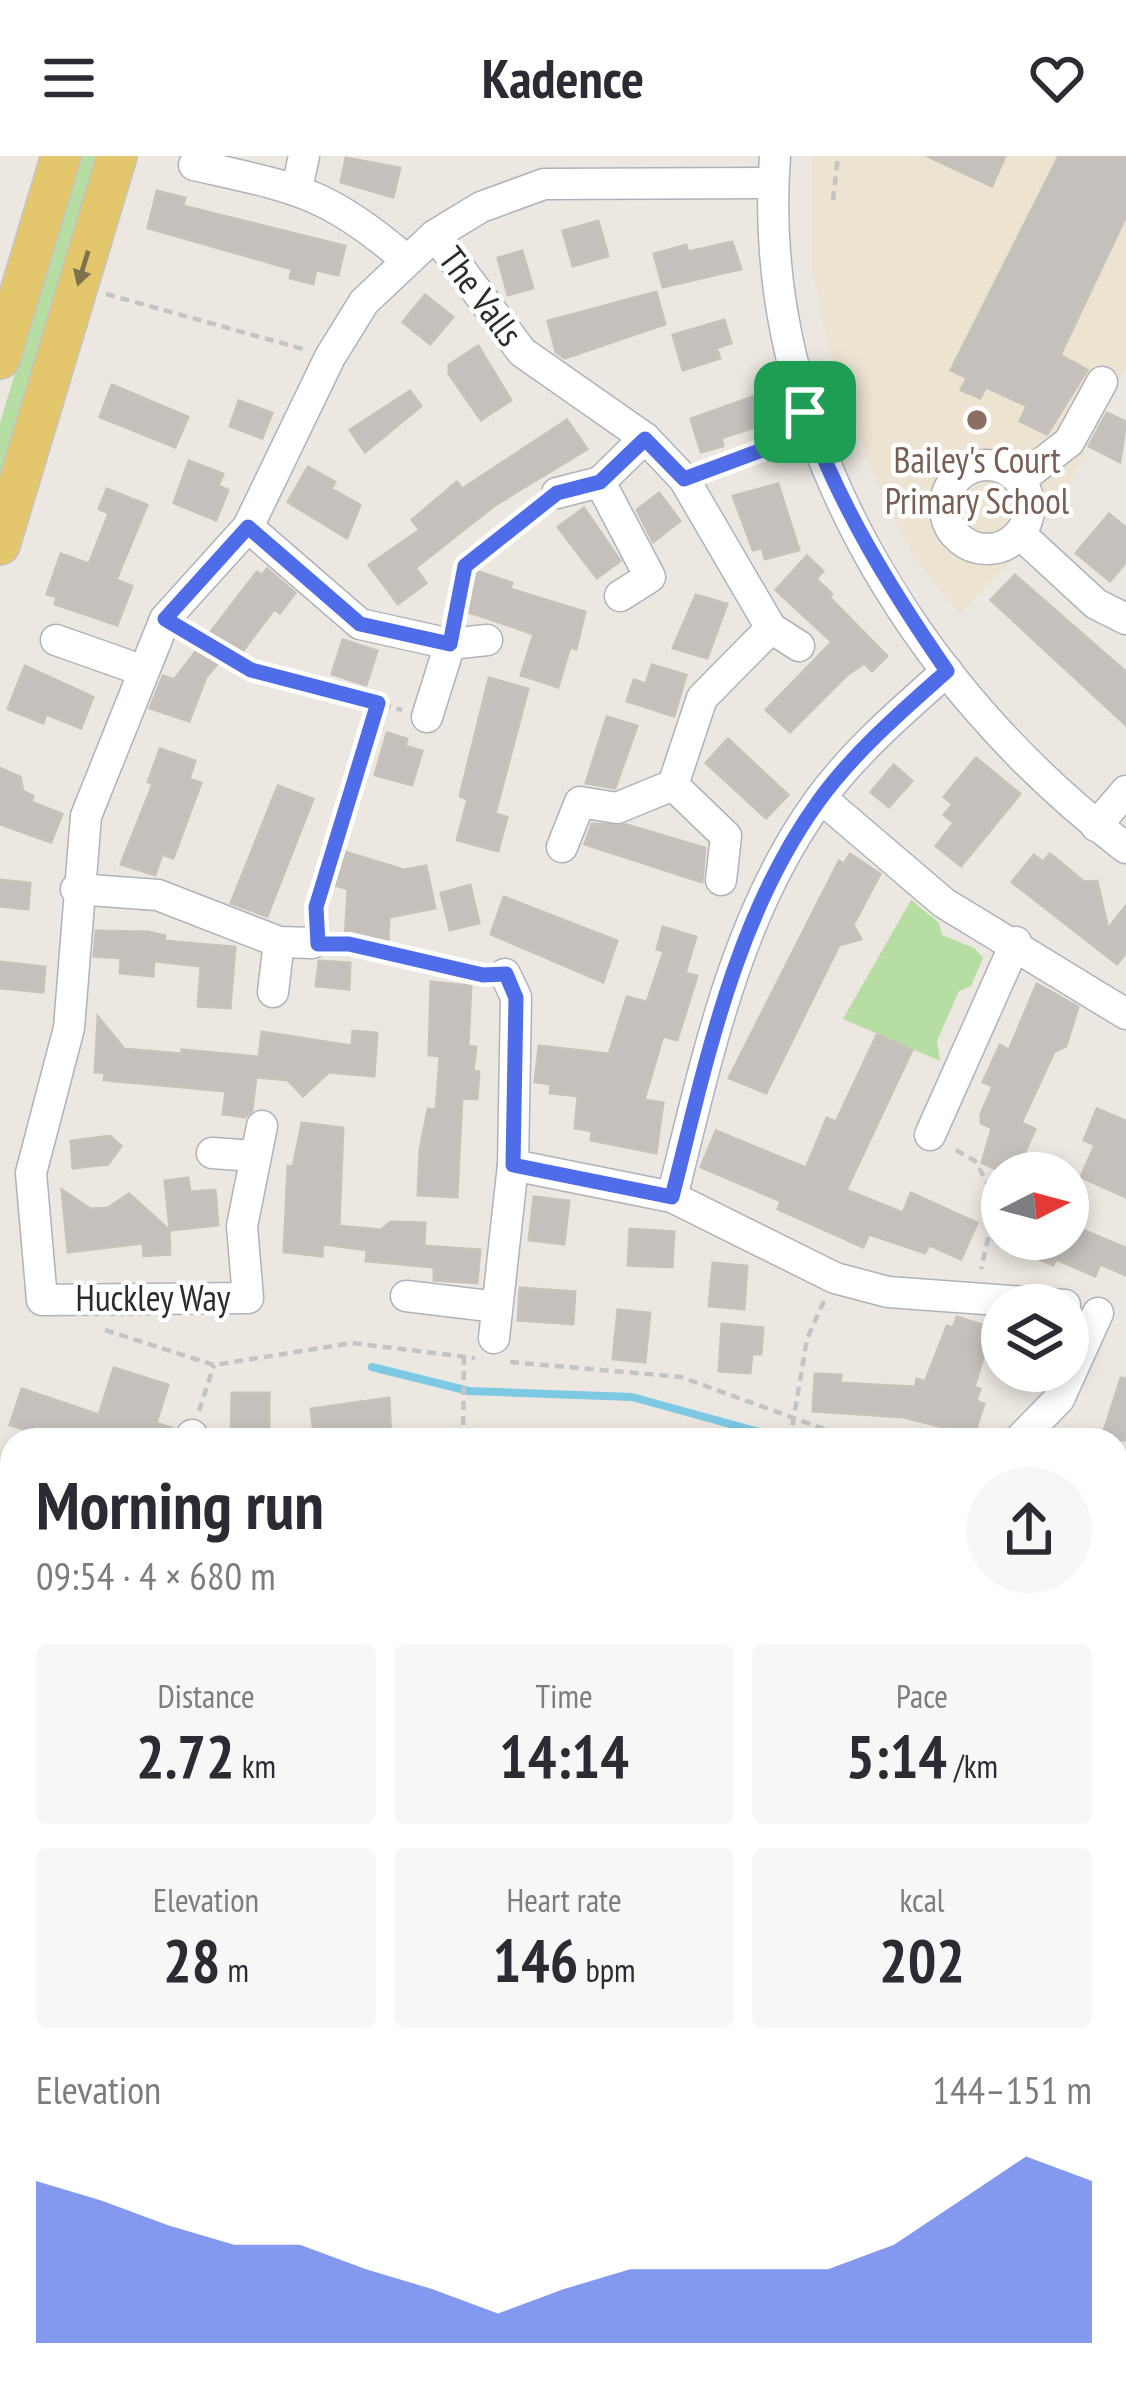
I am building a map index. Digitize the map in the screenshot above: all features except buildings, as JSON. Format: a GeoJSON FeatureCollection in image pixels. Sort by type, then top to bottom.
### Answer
{"type":"FeatureCollection","features":[{"type":"Feature","properties":{"kind":"main road"},"geometry":{"type":"LineString","coordinates":[[0,359],[61,156]]}},
{"type":"Feature","properties":{"kind":"main road"},"geometry":{"type":"LineString","coordinates":[[0,544],[117,156]]}},
{"type":"Feature","properties":{"kind":"street"},"geometry":{"type":"LineString","coordinates":[[297,188],[304,156]]}},
{"type":"Feature","properties":{"kind":"street"},"geometry":{"type":"LineString","coordinates":[[194,165],[297,188],[351,212],[405,259]]}},
{"type":"Feature","properties":{"kind":"street","name":"Huckley Way"},"geometry":{"type":"LineString","coordinates":[[212,1154],[259,1141],[242,1226],[248,1298],[198,1302],[81,1296],[42,1300],[31,1173],[69,1028],[76,889],[86,816],[165,619],[248,527],[330,357],[364,302],[435,235],[541,170],[774,170]]}},
{"type":"Feature","properties":{"kind":"street"},"geometry":{"type":"LineString","coordinates":[[774,170],[779,297],[805,412],[839,500],[873,564],[947,671],[1021,754],[1096,826],[1126,848]]}},
{"type":"Feature","properties":{"kind":"street","name":"The Valls"},"geometry":{"type":"LineString","coordinates":[[435,235],[521,352],[645,439],[684,479],[771,628],[799,646]]}},
{"type":"Feature","properties":{"kind":"street"},"geometry":{"type":"LineString","coordinates":[[1020,480],[1069,442],[1102,382]]}},
{"type":"Feature","properties":{"kind":"street"},"geometry":{"type":"LineString","coordinates":[[557,493],[600,482],[645,439]]}},
{"type":"Feature","properties":{"kind":"street"},"geometry":{"type":"LineString","coordinates":[[997,466],[1020,480],[1029,507],[1020,534],[997,548],[983,549],[958,538],[945,514],[950,487],[969,468],[997,466]]}},
{"type":"Feature","properties":{"kind":"street"},"geometry":{"type":"LineString","coordinates":[[600,482],[650,578],[620,596]]}},
{"type":"Feature","properties":{"kind":"street"},"geometry":{"type":"LineString","coordinates":[[248,527],[360,624],[450,644],[487,640]]}},
{"type":"Feature","properties":{"kind":"street"},"geometry":{"type":"LineString","coordinates":[[1020,534],[1096,604],[1126,620]]}},
{"type":"Feature","properties":{"kind":"street"},"geometry":{"type":"LineString","coordinates":[[562,847],[580,802],[616,808],[673,784],[702,698],[771,628]]}},
{"type":"Feature","properties":{"kind":"street"},"geometry":{"type":"LineString","coordinates":[[56,640],[141,670]]}},
{"type":"Feature","properties":{"kind":"street"},"geometry":{"type":"LineString","coordinates":[[427,717],[450,644]]}},
{"type":"Feature","properties":{"kind":"street"},"geometry":{"type":"LineString","coordinates":[[672,1197],[722,1000],[790,843],[820,798],[947,671]]}},
{"type":"Feature","properties":{"kind":"street"},"geometry":{"type":"LineString","coordinates":[[673,784],[726,836],[721,880]]}},
{"type":"Feature","properties":{"kind":"street"},"geometry":{"type":"LineString","coordinates":[[1096,826],[1126,791]]}},
{"type":"Feature","properties":{"kind":"street"},"geometry":{"type":"LineString","coordinates":[[820,798],[944,903],[1016,942],[1126,1014]]}},
{"type":"Feature","properties":{"kind":"street"},"geometry":{"type":"LineString","coordinates":[[76,889],[158,896],[279,942],[315,944]]}},
{"type":"Feature","properties":{"kind":"street"},"geometry":{"type":"LineString","coordinates":[[273,992],[279,942]]}},
{"type":"Feature","properties":{"kind":"street"},"geometry":{"type":"LineString","coordinates":[[930,1135],[1016,942]]}},
{"type":"Feature","properties":{"kind":"street"},"geometry":{"type":"LineString","coordinates":[[406,1296],[496,1342],[513,1165],[521,988]]}},
{"type":"Feature","properties":{"kind":"street"},"geometry":{"type":"LineString","coordinates":[[513,1165],[672,1197],[835,1278],[888,1292],[981,1298]]}},
{"type":"Feature","properties":{"kind":"street"},"geometry":{"type":"LineString","coordinates":[[1031,1428],[1061,1392]]}},
{"type":"Feature","properties":{"kind":"path"},"geometry":{"type":"LineString","coordinates":[[833,200],[838,156]]}},
{"type":"Feature","properties":{"kind":"path"},"geometry":{"type":"LineString","coordinates":[[101,292],[330,357]]}},
{"type":"Feature","properties":{"kind":"path"},"geometry":{"type":"LineString","coordinates":[[684,479],[786,441],[805,412]]}},
{"type":"Feature","properties":{"kind":"path"},"geometry":{"type":"LineString","coordinates":[[450,644],[465,566],[557,493]]}},
{"type":"Feature","properties":{"kind":"path"},"geometry":{"type":"LineString","coordinates":[[165,619],[251,670],[427,717]]}},
{"type":"Feature","properties":{"kind":"path"},"geometry":{"type":"LineString","coordinates":[[378,703],[316,907],[315,944],[349,944],[521,988]]}},
{"type":"Feature","properties":{"kind":"path"},"geometry":{"type":"LineString","coordinates":[[930,1135],[975,1160],[998,1200],[973,1297]]}},
{"type":"Feature","properties":{"kind":"path"},"geometry":{"type":"LineString","coordinates":[[795,1428],[807,1339],[835,1278]]}},
{"type":"Feature","properties":{"kind":"path"},"geometry":{"type":"LineString","coordinates":[[81,1296],[88,1325],[214,1365],[352,1343],[464,1357],[496,1342],[681,1377],[821,1428]]}},
{"type":"Feature","properties":{"kind":"path"},"geometry":{"type":"LineString","coordinates":[[462,1428],[464,1357]]}},
{"type":"Feature","properties":{"kind":"path"},"geometry":{"type":"LineString","coordinates":[[194,1428],[214,1365]]}},
{"type":"Feature","properties":{"kind":"shaded area","name":"Bailey's Court Primary School"},"geometry":{"type":"Polygon","coordinates":[[[812,156],[1126,156],[1126,367],[1056,512],[960,614],[913,556],[873,474],[829,352],[812,267],[812,156]]]}},
{"type":"Feature","properties":{"kind":"green space"},"geometry":{"type":"Polygon","coordinates":[[[81,156],[97,156],[0,479],[0,423],[81,156]]]}},
{"type":"Feature","properties":{"kind":"green space"},"geometry":{"type":"Polygon","coordinates":[[[911,900],[939,923],[942,935],[974,948],[983,958],[971,986],[959,991],[937,1041],[940,1061],[843,1019],[911,900]]]}},
{"type":"Feature","properties":{"kind":"waterway"},"geometry":{"type":"LineString","coordinates":[[372,1367],[469,1391],[632,1397],[744,1428]]}},
{"type":"Feature","properties":{"kind":"place","name":"Bailey's Court Primary School"},"geometry":{"type":"Point","coordinates":[977,420]}},
{"type":"Feature","properties":{"kind":"route"},"geometry":{"type":"LineString","coordinates":[[805,412],[839,500],[873,564],[947,671],[820,798],[790,843],[722,1000],[672,1197],[513,1165],[516,998],[506,974],[483,975],[349,944],[318,944],[316,907],[378,703],[251,670],[165,619],[248,527],[360,624],[450,644],[465,566],[557,493],[600,482],[645,439],[684,479],[786,441],[805,412]]}}]}
